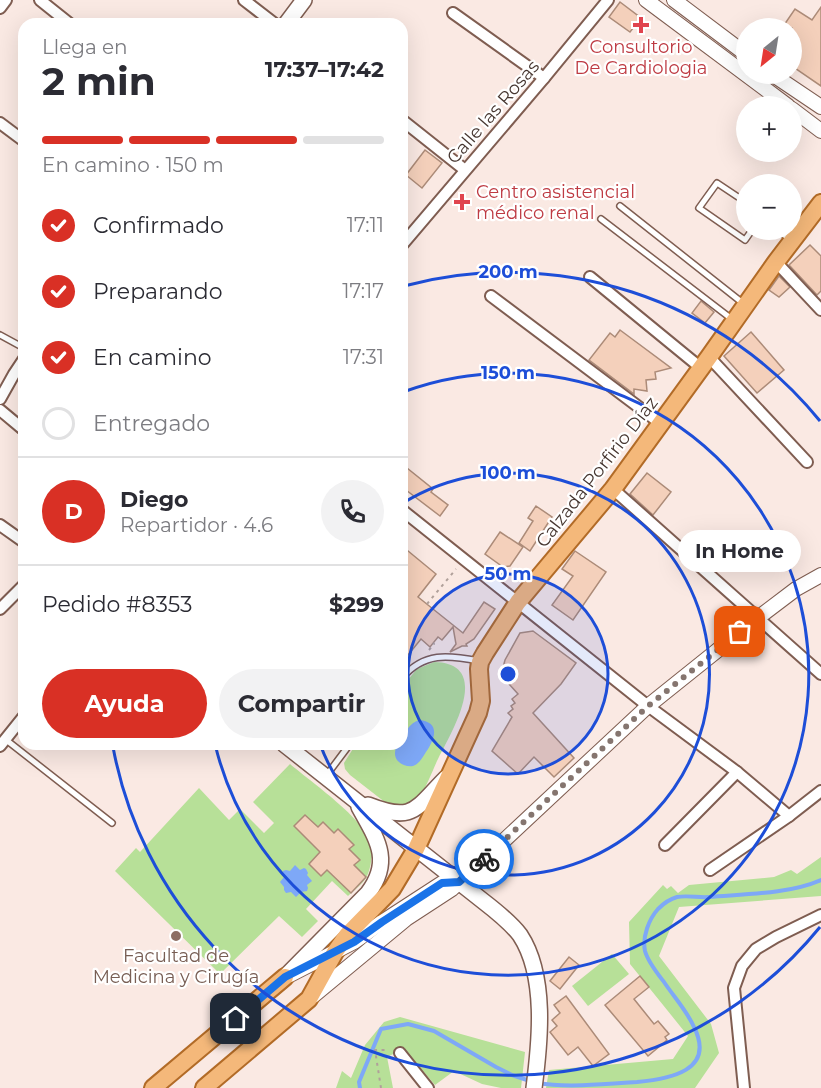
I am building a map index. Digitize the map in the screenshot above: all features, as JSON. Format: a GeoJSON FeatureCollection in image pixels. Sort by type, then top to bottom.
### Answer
{"type":"FeatureCollection","features":[{"type":"Feature","properties":{"kind":"main road"},"geometry":{"type":"LineString","coordinates":[[290,18],[304,0]]}},
{"type":"Feature","properties":{"kind":"main road","name":"Calzada Porfirio Díaz"},"geometry":{"type":"LineString","coordinates":[[802,227],[821,203]]}},
{"type":"Feature","properties":{"kind":"main road","name":"Calzada Porfirio Díaz"},"geometry":{"type":"LineString","coordinates":[[480,662],[518,602],[614,489],[792,240]]}},
{"type":"Feature","properties":{"kind":"main road"},"geometry":{"type":"LineString","coordinates":[[204,1088],[309,999],[335,951],[347,935],[392,889],[416,849],[474,723],[480,706],[480,662]]}},
{"type":"Feature","properties":{"kind":"main road"},"geometry":{"type":"LineString","coordinates":[[291,750],[498,913],[521,937],[535,969],[539,998],[538,1054],[534,1088]]}},
{"type":"Feature","properties":{"kind":"main road"},"geometry":{"type":"LineString","coordinates":[[354,800],[390,813],[411,812],[451,773]]}},
{"type":"Feature","properties":{"kind":"main road"},"geometry":{"type":"LineString","coordinates":[[153,1088],[285,977],[368,893],[378,878],[381,864],[378,843],[354,800]]}},
{"type":"Feature","properties":{"kind":"street"},"geometry":{"type":"LineString","coordinates":[[0,8],[6,0]]}},
{"type":"Feature","properties":{"kind":"street"},"geometry":{"type":"LineString","coordinates":[[40,0],[62,18]]}},
{"type":"Feature","properties":{"kind":"street"},"geometry":{"type":"LineString","coordinates":[[244,0],[268,18]]}},
{"type":"Feature","properties":{"kind":"street","name":"Calle las Rosas"},"geometry":{"type":"LineString","coordinates":[[408,238],[608,0]]}},
{"type":"Feature","properties":{"kind":"street"},"geometry":{"type":"LineString","coordinates":[[646,0],[775,96]]}},
{"type":"Feature","properties":{"kind":"street"},"geometry":{"type":"LineString","coordinates":[[674,0],[736,47]]}},
{"type":"Feature","properties":{"kind":"street"},"geometry":{"type":"LineString","coordinates":[[453,13],[544,78]]}},
{"type":"Feature","properties":{"kind":"street"},"geometry":{"type":"LineString","coordinates":[[787,84],[821,107]]}},
{"type":"Feature","properties":{"kind":"street"},"geometry":{"type":"LineString","coordinates":[[802,117],[821,131]]}},
{"type":"Feature","properties":{"kind":"street"},"geometry":{"type":"LineString","coordinates":[[0,123],[18,136]]}},
{"type":"Feature","properties":{"kind":"street"},"geometry":{"type":"LineString","coordinates":[[408,125],[465,170]]}},
{"type":"Feature","properties":{"kind":"street"},"geometry":{"type":"LineString","coordinates":[[776,262],[821,310]]}},
{"type":"Feature","properties":{"kind":"street"},"geometry":{"type":"LineString","coordinates":[[590,277],[705,363],[807,462]]}},
{"type":"Feature","properties":{"kind":"street"},"geometry":{"type":"LineString","coordinates":[[490,296],[660,423]]}},
{"type":"Feature","properties":{"kind":"street"},"geometry":{"type":"LineString","coordinates":[[0,399],[18,368]]}},
{"type":"Feature","properties":{"kind":"street"},"geometry":{"type":"LineString","coordinates":[[0,410],[18,425]]}},
{"type":"Feature","properties":{"kind":"street"},"geometry":{"type":"LineString","coordinates":[[614,489],[821,674]]}},
{"type":"Feature","properties":{"kind":"street"},"geometry":{"type":"LineString","coordinates":[[408,515],[648,706],[737,772],[789,816]]}},
{"type":"Feature","properties":{"kind":"street"},"geometry":{"type":"LineString","coordinates":[[0,525],[18,538]]}},
{"type":"Feature","properties":{"kind":"street"},"geometry":{"type":"LineString","coordinates":[[309,999],[399,924],[452,889],[648,706],[759,617],[796,589],[821,575]]}},
{"type":"Feature","properties":{"kind":"street"},"geometry":{"type":"LineString","coordinates":[[0,609],[18,591]]}},
{"type":"Feature","properties":{"kind":"street"},"geometry":{"type":"LineString","coordinates":[[3,743],[18,724]]}},
{"type":"Feature","properties":{"kind":"street"},"geometry":{"type":"LineString","coordinates":[[665,845],[737,772]]}},
{"type":"Feature","properties":{"kind":"street"},"geometry":{"type":"LineString","coordinates":[[710,870],[789,816],[821,791]]}},
{"type":"Feature","properties":{"kind":"street"},"geometry":{"type":"LineString","coordinates":[[285,977],[354,942],[442,883],[459,882]]}},
{"type":"Feature","properties":{"kind":"street"},"geometry":{"type":"LineString","coordinates":[[744,1088],[734,988],[742,966],[756,949],[821,915]]}},
{"type":"Feature","properties":{"kind":"street"},"geometry":{"type":"LineString","coordinates":[[400,1053],[428,1088]]}},
{"type":"Feature","properties":{"kind":"lane"},"geometry":{"type":"LineString","coordinates":[[736,196],[717,183],[699,208],[736,233]]}},
{"type":"Feature","properties":{"kind":"lane"},"geometry":{"type":"LineString","coordinates":[[620,206],[745,305]]}},
{"type":"Feature","properties":{"kind":"lane"},"geometry":{"type":"LineString","coordinates":[[601,219],[734,321]]}},
{"type":"Feature","properties":{"kind":"lane"},"geometry":{"type":"LineString","coordinates":[[0,335],[18,345]]}},
{"type":"Feature","properties":{"kind":"lane"},"geometry":{"type":"LineString","coordinates":[[408,672],[418,663],[437,657],[463,658],[480,662]]}},
{"type":"Feature","properties":{"kind":"lane"},"geometry":{"type":"LineString","coordinates":[[3,743],[112,823]]}},
{"type":"Feature","properties":{"kind":"lane"},"geometry":{"type":"LineString","coordinates":[[325,777],[345,750]]}},
{"type":"Feature","properties":{"kind":"path"},"geometry":{"type":"LineString","coordinates":[[427,603],[464,559]]}},
{"type":"Feature","properties":{"kind":"path"},"geometry":{"type":"LineString","coordinates":[[381,1088],[375,1050],[391,1049],[400,1053]]}},
{"type":"Feature","properties":{"kind":"green space"},"geometry":{"type":"Polygon","coordinates":[[[434,662],[452,665],[462,674],[465,686],[458,717],[422,793],[403,808],[386,803],[350,775],[344,763],[352,750],[408,750],[408,680],[417,669],[434,662]]]}},
{"type":"Feature","properties":{"kind":"green space"},"geometry":{"type":"Polygon","coordinates":[[[290,764],[323,790],[359,824],[371,844],[371,865],[363,882],[348,896],[332,881],[306,909],[318,921],[302,937],[279,916],[220,974],[115,871],[136,848],[140,852],[199,788],[229,820],[240,809],[264,833],[274,823],[253,802],[290,764]]]}},
{"type":"Feature","properties":{"kind":"green space"},"geometry":{"type":"Polygon","coordinates":[[[821,857],[821,896],[679,907],[659,956],[711,1024],[719,1053],[695,1088],[546,1088],[549,1070],[673,1059],[688,1036],[630,964],[629,922],[663,885],[667,889],[671,886],[678,893],[689,885],[774,877],[791,870],[797,874],[821,857]]]}},
{"type":"Feature","properties":{"kind":"green space"},"geometry":{"type":"Polygon","coordinates":[[[612,954],[629,974],[588,1006],[572,986],[612,954]]]}},
{"type":"Feature","properties":{"kind":"green space"},"geometry":{"type":"Polygon","coordinates":[[[400,1017],[525,1052],[521,1088],[501,1088],[482,1084],[454,1071],[435,1085],[404,1049],[387,1057],[393,1088],[336,1088],[342,1071],[351,1078],[365,1045],[384,1022],[400,1017]]]}},
{"type":"Feature","properties":{"kind":"water"},"geometry":{"type":"Polygon","coordinates":[[[416,721],[426,721],[431,724],[434,737],[419,762],[413,766],[405,766],[396,758],[395,750],[408,750],[408,729],[416,721]]]}},
{"type":"Feature","properties":{"kind":"water"},"geometry":{"type":"Polygon","coordinates":[[[295,865],[300,870],[306,869],[312,881],[307,885],[307,891],[301,892],[296,897],[291,892],[286,893],[280,882],[284,877],[283,871],[290,871],[295,865]]]}},
{"type":"Feature","properties":{"kind":"building"},"geometry":{"type":"Polygon","coordinates":[[[620,2],[641,18],[630,32],[609,17],[620,2]]]}},
{"type":"Feature","properties":{"kind":"building"},"geometry":{"type":"Polygon","coordinates":[[[821,7],[821,86],[802,73],[802,18],[789,18],[795,9],[812,20],[821,7]]]}},
{"type":"Feature","properties":{"kind":"building"},"geometry":{"type":"Polygon","coordinates":[[[425,150],[442,163],[422,188],[408,177],[408,172],[425,150]]]}},
{"type":"Feature","properties":{"kind":"building"},"geometry":{"type":"Polygon","coordinates":[[[810,245],[821,256],[821,291],[817,295],[789,265],[810,245]]]}},
{"type":"Feature","properties":{"kind":"building"},"geometry":{"type":"Polygon","coordinates":[[[779,276],[790,287],[779,297],[769,290],[779,276]]]}},
{"type":"Feature","properties":{"kind":"building"},"geometry":{"type":"Polygon","coordinates":[[[701,301],[714,312],[705,323],[692,313],[701,301]]]}},
{"type":"Feature","properties":{"kind":"building"},"geometry":{"type":"Polygon","coordinates":[[[620,330],[671,368],[655,372],[656,379],[646,380],[647,391],[634,389],[634,394],[589,360],[610,333],[615,337],[620,330]]]}},
{"type":"Feature","properties":{"kind":"building"},"geometry":{"type":"Polygon","coordinates":[[[751,332],[784,370],[757,393],[724,356],[751,332]]]}},
{"type":"Feature","properties":{"kind":"building"},"geometry":{"type":"Polygon","coordinates":[[[408,469],[433,489],[431,492],[448,505],[440,516],[408,492],[408,469]]]}},
{"type":"Feature","properties":{"kind":"building"},"geometry":{"type":"Polygon","coordinates":[[[647,473],[671,492],[653,515],[630,494],[647,473]]]}},
{"type":"Feature","properties":{"kind":"building"},"geometry":{"type":"Polygon","coordinates":[[[536,506],[552,517],[530,551],[519,543],[533,521],[528,518],[536,506]]]}},
{"type":"Feature","properties":{"kind":"building"},"geometry":{"type":"Polygon","coordinates":[[[500,532],[523,547],[510,566],[503,567],[485,554],[500,532]]]}},
{"type":"Feature","properties":{"kind":"building"},"geometry":{"type":"Polygon","coordinates":[[[408,551],[436,574],[418,597],[463,633],[484,602],[495,609],[474,639],[466,644],[467,646],[450,652],[456,644],[453,627],[442,640],[438,637],[430,647],[421,639],[408,655],[408,551]]]}},
{"type":"Feature","properties":{"kind":"building"},"geometry":{"type":"Polygon","coordinates":[[[575,551],[606,572],[573,620],[552,605],[573,576],[562,569],[575,551]]]}},
{"type":"Feature","properties":{"kind":"building"},"geometry":{"type":"Polygon","coordinates":[[[533,631],[576,663],[561,684],[533,713],[574,758],[554,777],[534,757],[518,774],[492,751],[512,717],[508,713],[513,709],[511,706],[515,703],[512,699],[518,694],[501,675],[505,660],[520,633],[533,631]]]}},
{"type":"Feature","properties":{"kind":"building"},"geometry":{"type":"Polygon","coordinates":[[[305,815],[318,827],[323,822],[334,833],[338,829],[354,845],[349,849],[360,860],[354,865],[366,877],[351,893],[327,870],[321,876],[309,864],[320,852],[294,826],[305,815]]]}},
{"type":"Feature","properties":{"kind":"building"},"geometry":{"type":"Polygon","coordinates":[[[569,957],[579,965],[560,989],[550,981],[569,957]]]}},
{"type":"Feature","properties":{"kind":"building"},"geometry":{"type":"Polygon","coordinates":[[[640,976],[649,987],[634,999],[654,1024],[658,1021],[669,1034],[665,1037],[667,1040],[648,1056],[605,1005],[640,976]]]}},
{"type":"Feature","properties":{"kind":"building"},"geometry":{"type":"Polygon","coordinates":[[[566,996],[609,1054],[593,1066],[578,1047],[568,1055],[550,1032],[557,1026],[552,1020],[560,1013],[554,1005],[566,996]]]}},
{"type":"Feature","properties":{"kind":"waterway"},"geometry":{"type":"LineString","coordinates":[[538,1083],[600,1085],[637,1082],[675,1075],[686,1070],[699,1054],[699,1042],[688,1015],[646,955],[645,934],[655,913],[665,903],[677,897],[767,893],[808,885],[821,880]]}},
{"type":"Feature","properties":{"kind":"waterway"},"geometry":{"type":"LineString","coordinates":[[360,1088],[359,1082],[381,1029],[408,1024],[434,1031],[496,1067],[530,1081]]}},
{"type":"Feature","properties":{"kind":"way so far"},"geometry":{"type":"LineString","coordinates":[[484,859],[648,706],[740,632]]}},
{"type":"Feature","properties":{"kind":"place","name":"Consultorio De Cardiologia"},"geometry":{"type":"Point","coordinates":[641,25]}},
{"type":"Feature","properties":{"kind":"place","name":"Centro asistencial médico renal"},"geometry":{"type":"Point","coordinates":[462,202]}},
{"type":"Feature","properties":{"kind":"place","name":"In Home"},"geometry":{"type":"Point","coordinates":[740,632]}},
{"type":"Feature","properties":{"kind":"place","name":"Facultad de Medicina y Cirugía"},"geometry":{"type":"Point","coordinates":[176,936]}},
{"type":"Feature","properties":{"kind":"route"},"geometry":{"type":"LineString","coordinates":[[236,1019],[285,977],[354,942],[442,883],[459,882],[484,859]]}}]}
